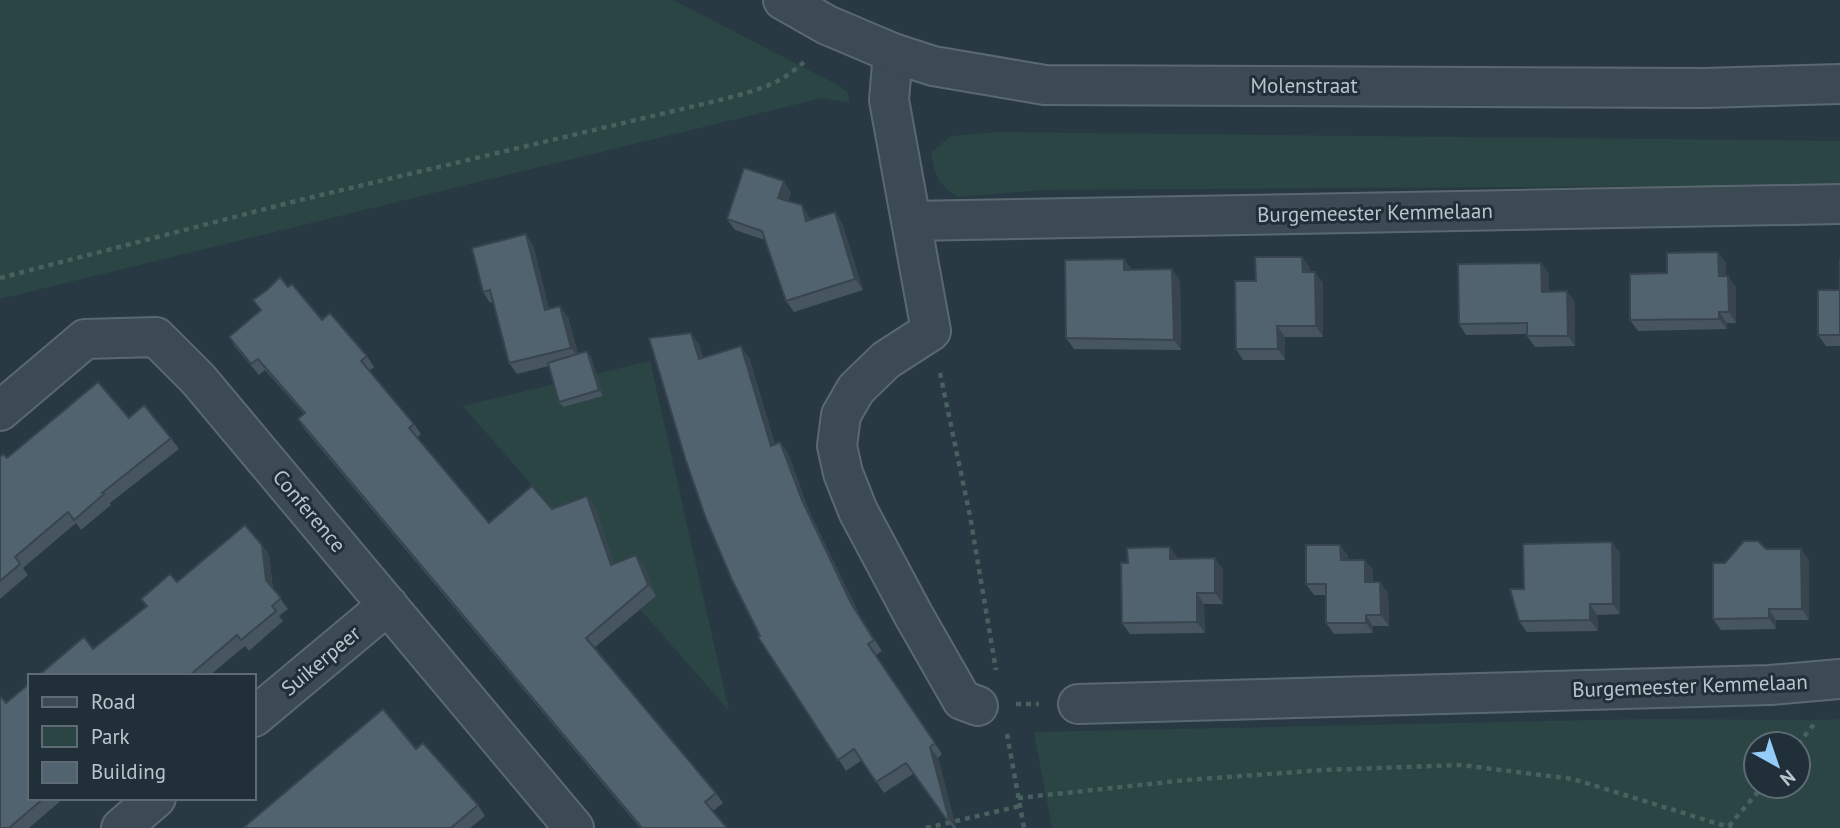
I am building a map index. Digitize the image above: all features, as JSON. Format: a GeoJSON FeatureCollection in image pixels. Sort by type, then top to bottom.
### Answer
{"type":"FeatureCollection","features":[{"type":"Feature","properties":{"kind":"street","name":"Molenstraat"},"geometry":{"type":"LineString","coordinates":[[783,0],[827,25],[893,53],[933,66],[1045,85],[1704,88],[1840,84]]}},
{"type":"Feature","properties":{"kind":"street"},"geometry":{"type":"LineString","coordinates":[[893,53],[889,100],[931,331],[886,360],[856,389],[841,415],[837,446],[843,473],[858,510],[962,700],[994,705]]}},
{"type":"Feature","properties":{"kind":"street","name":"Burgemeester Kemmelaan"},"geometry":{"type":"LineString","coordinates":[[911,221],[1840,204]]}},
{"type":"Feature","properties":{"kind":"street","name":"Conference"},"geometry":{"type":"LineString","coordinates":[[0,411],[85,339],[156,337],[198,379],[574,828]]}},
{"type":"Feature","properties":{"kind":"street","name":"Suikerpeer"},"geometry":{"type":"LineString","coordinates":[[256,715],[388,605]]}},
{"type":"Feature","properties":{"kind":"street","name":"Burgemeester Kemmelaan"},"geometry":{"type":"LineString","coordinates":[[1078,704],[1770,685],[1840,679]]}},
{"type":"Feature","properties":{"kind":"street"},"geometry":{"type":"LineString","coordinates":[[121,828],[154,800]]}},
{"type":"Feature","properties":{"kind":"path"},"geometry":{"type":"LineString","coordinates":[[0,278],[296,201],[749,92],[778,82],[793,73],[814,52],[827,25]]}},
{"type":"Feature","properties":{"kind":"path"},"geometry":{"type":"LineString","coordinates":[[931,331],[970,516],[994,705],[1024,828]]}},
{"type":"Feature","properties":{"kind":"path"},"geometry":{"type":"LineString","coordinates":[[1018,797],[1323,770],[1461,765],[1573,779],[1730,827],[1752,800]]}},
{"type":"Feature","properties":{"kind":"path"},"geometry":{"type":"LineString","coordinates":[[926,828],[1020,806]]}},
{"type":"Feature","properties":{"kind":"green space"},"geometry":{"type":"Polygon","coordinates":[[[0,0],[673,0],[830,81],[847,91],[850,103],[822,98],[0,299],[0,0]]]}},
{"type":"Feature","properties":{"kind":"green space"},"geometry":{"type":"Polygon","coordinates":[[[998,132],[1840,141],[1840,185],[1043,190],[958,197],[941,183],[931,152],[951,136],[998,132]]]}},
{"type":"Feature","properties":{"kind":"green space"},"geometry":{"type":"Polygon","coordinates":[[[650,361],[729,711],[463,406],[650,361]]]}},
{"type":"Feature","properties":{"kind":"green space"},"geometry":{"type":"Polygon","coordinates":[[[1646,719],[1840,719],[1840,828],[1052,828],[1034,732],[1646,719]]]}},
{"type":"Feature","properties":{"kind":"building"},"geometry":{"type":"Polygon","coordinates":[[[744,168],[784,181],[778,198],[802,205],[806,221],[835,212],[855,279],[786,301],[762,231],[727,219],[744,168]]]}},
{"type":"Feature","properties":{"kind":"building"},"geometry":{"type":"Polygon","coordinates":[[[526,234],[545,310],[560,306],[571,348],[509,363],[490,290],[483,292],[472,248],[526,234]]]}},
{"type":"Feature","properties":{"kind":"building"},"geometry":{"type":"Polygon","coordinates":[[[1718,252],[1719,276],[1728,276],[1729,312],[1719,312],[1719,319],[1630,320],[1630,274],[1667,273],[1667,253],[1718,252]]]}},
{"type":"Feature","properties":{"kind":"building"},"geometry":{"type":"Polygon","coordinates":[[[1255,257],[1302,257],[1303,272],[1315,272],[1316,326],[1277,326],[1278,349],[1236,349],[1235,281],[1256,281],[1255,257]]]}},
{"type":"Feature","properties":{"kind":"building"},"geometry":{"type":"Polygon","coordinates":[[[1124,259],[1124,270],[1172,269],[1174,340],[1066,338],[1065,260],[1124,259]]]}},
{"type":"Feature","properties":{"kind":"building"},"geometry":{"type":"Polygon","coordinates":[[[1541,263],[1542,292],[1567,291],[1568,336],[1527,336],[1527,323],[1459,324],[1458,264],[1541,263]]]}},
{"type":"Feature","properties":{"kind":"building"},"geometry":{"type":"Polygon","coordinates":[[[280,277],[288,287],[292,284],[322,320],[330,313],[367,356],[361,361],[414,424],[409,428],[489,523],[532,486],[552,509],[587,496],[611,565],[636,555],[648,585],[586,638],[716,793],[705,802],[727,828],[642,828],[298,419],[305,413],[258,359],[251,364],[229,337],[261,310],[253,300],[280,277]]]}},
{"type":"Feature","properties":{"kind":"building"},"geometry":{"type":"Polygon","coordinates":[[[1818,290],[1840,290],[1840,335],[1818,335],[1818,290]]]}},
{"type":"Feature","properties":{"kind":"building"},"geometry":{"type":"Polygon","coordinates":[[[691,333],[699,359],[741,346],[771,446],[780,442],[802,500],[851,603],[874,640],[868,644],[935,743],[930,747],[949,819],[947,820],[906,763],[876,782],[854,749],[838,760],[758,637],[760,636],[706,519],[649,338],[691,333]]]}},
{"type":"Feature","properties":{"kind":"building"},"geometry":{"type":"Polygon","coordinates":[[[587,351],[599,390],[559,402],[548,363],[587,351]]]}},
{"type":"Feature","properties":{"kind":"building"},"geometry":{"type":"Polygon","coordinates":[[[98,382],[129,418],[144,405],[171,438],[102,493],[104,494],[74,520],[68,512],[15,557],[20,564],[0,581],[0,457],[3,454],[7,458],[98,382]]]}},
{"type":"Feature","properties":{"kind":"building"},"geometry":{"type":"Polygon","coordinates":[[[245,525],[262,545],[266,580],[281,598],[272,606],[276,611],[241,640],[237,635],[191,674],[40,674],[84,637],[93,649],[147,606],[141,599],[170,574],[177,582],[245,525]]]}},
{"type":"Feature","properties":{"kind":"building"},"geometry":{"type":"Polygon","coordinates":[[[1744,541],[1758,541],[1766,549],[1801,549],[1802,609],[1769,609],[1769,618],[1713,619],[1713,563],[1725,563],[1744,541]]]}},
{"type":"Feature","properties":{"kind":"building"},"geometry":{"type":"Polygon","coordinates":[[[1612,542],[1613,604],[1590,604],[1590,620],[1519,621],[1510,589],[1524,589],[1523,544],[1612,542]]]}},
{"type":"Feature","properties":{"kind":"building"},"geometry":{"type":"Polygon","coordinates":[[[1306,545],[1340,545],[1341,560],[1365,560],[1365,582],[1380,582],[1381,615],[1366,615],[1366,623],[1326,623],[1326,584],[1306,584],[1306,545]]]}},
{"type":"Feature","properties":{"kind":"building"},"geometry":{"type":"Polygon","coordinates":[[[1170,547],[1170,559],[1215,558],[1215,593],[1197,593],[1197,622],[1122,623],[1121,563],[1128,563],[1127,548],[1170,547]]]}},
{"type":"Feature","properties":{"kind":"building"},"geometry":{"type":"Polygon","coordinates":[[[28,685],[28,800],[42,800],[9,828],[0,828],[0,696],[6,703],[28,685]]]}},
{"type":"Feature","properties":{"kind":"building"},"geometry":{"type":"Polygon","coordinates":[[[383,709],[416,749],[423,743],[478,805],[451,828],[243,828],[383,709]]]}}]}
